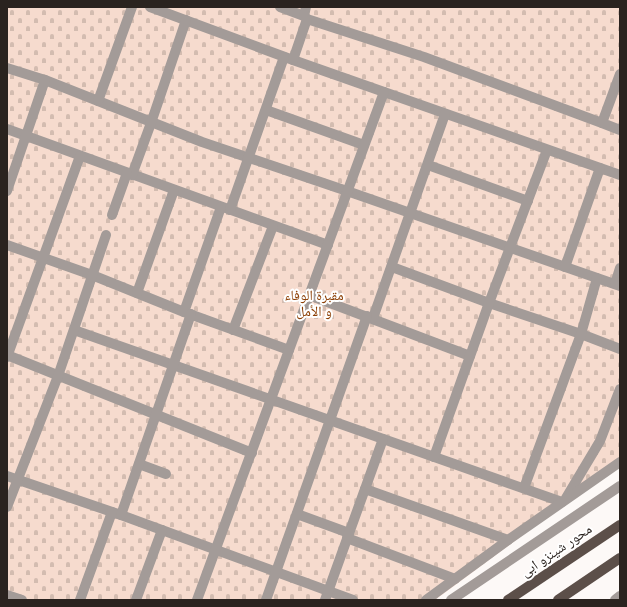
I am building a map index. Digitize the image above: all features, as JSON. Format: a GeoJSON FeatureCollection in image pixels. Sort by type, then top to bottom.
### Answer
{"type":"FeatureCollection","features":[{"type":"Feature","properties":{"kind":"main road","name":"محور شينزو ابى"},"geometry":{"type":"LineString","coordinates":[[508,600],[620,525]]}},
{"type":"Feature","properties":{"kind":"main road"},"geometry":{"type":"LineString","coordinates":[[558,600],[620,558]]}},
{"type":"Feature","properties":{"kind":"street"},"geometry":{"type":"LineString","coordinates":[[98,101],[132,7]]}},
{"type":"Feature","properties":{"kind":"street"},"geometry":{"type":"LineString","coordinates":[[150,7],[289,59],[620,175]]}},
{"type":"Feature","properties":{"kind":"street"},"geometry":{"type":"LineString","coordinates":[[280,7],[305,14],[424,57],[620,130]]}},
{"type":"Feature","properties":{"kind":"street"},"geometry":{"type":"LineString","coordinates":[[80,600],[116,513],[139,464],[173,365],[187,313],[226,209],[250,158],[266,110],[289,59],[305,14]]}},
{"type":"Feature","properties":{"kind":"street"},"geometry":{"type":"LineString","coordinates":[[112,215],[151,124],[186,20]]}},
{"type":"Feature","properties":{"kind":"street"},"geometry":{"type":"LineString","coordinates":[[7,68],[45,80],[151,124],[617,285],[620,268]]}},
{"type":"Feature","properties":{"kind":"street"},"geometry":{"type":"LineString","coordinates":[[602,123],[620,74]]}},
{"type":"Feature","properties":{"kind":"street"},"geometry":{"type":"LineString","coordinates":[[8,188],[45,80]]}},
{"type":"Feature","properties":{"kind":"street"},"geometry":{"type":"LineString","coordinates":[[197,600],[384,92]]}},
{"type":"Feature","properties":{"kind":"street"},"geometry":{"type":"LineString","coordinates":[[266,110],[364,145]]}},
{"type":"Feature","properties":{"kind":"street"},"geometry":{"type":"LineString","coordinates":[[266,600],[331,420],[370,317],[392,267],[445,114]]}},
{"type":"Feature","properties":{"kind":"street"},"geometry":{"type":"LineString","coordinates":[[7,129],[328,245]]}},
{"type":"Feature","properties":{"kind":"street"},"geometry":{"type":"LineString","coordinates":[[434,457],[489,303],[547,150]]}},
{"type":"Feature","properties":{"kind":"street"},"geometry":{"type":"LineString","coordinates":[[80,156],[7,356],[252,452]]}},
{"type":"Feature","properties":{"kind":"street"},"geometry":{"type":"LineString","coordinates":[[428,165],[528,201]]}},
{"type":"Feature","properties":{"kind":"street"},"geometry":{"type":"LineString","coordinates":[[565,267],[600,168]]}},
{"type":"Feature","properties":{"kind":"street"},"geometry":{"type":"LineString","coordinates":[[137,293],[174,190]]}},
{"type":"Feature","properties":{"kind":"street"},"geometry":{"type":"LineString","coordinates":[[233,330],[273,226]]}},
{"type":"Feature","properties":{"kind":"street"},"geometry":{"type":"LineString","coordinates":[[7,507],[58,376],[106,235]]}},
{"type":"Feature","properties":{"kind":"street"},"geometry":{"type":"LineString","coordinates":[[7,245],[92,275],[187,313],[289,350]]}},
{"type":"Feature","properties":{"kind":"street"},"geometry":{"type":"LineString","coordinates":[[392,267],[620,349]]}},
{"type":"Feature","properties":{"kind":"street"},"geometry":{"type":"LineString","coordinates":[[524,488],[581,334],[597,278]]}},
{"type":"Feature","properties":{"kind":"street"},"geometry":{"type":"LineString","coordinates":[[309,295],[470,356]]}},
{"type":"Feature","properties":{"kind":"street"},"geometry":{"type":"LineString","coordinates":[[74,330],[434,457],[564,501]]}},
{"type":"Feature","properties":{"kind":"street"},"geometry":{"type":"LineString","coordinates":[[564,501],[600,441],[620,389]]}},
{"type":"Feature","properties":{"kind":"street"},"geometry":{"type":"LineString","coordinates":[[326,595],[383,439]]}},
{"type":"Feature","properties":{"kind":"street"},"geometry":{"type":"LineString","coordinates":[[426,600],[508,540],[620,462]]}},
{"type":"Feature","properties":{"kind":"street"},"geometry":{"type":"LineString","coordinates":[[139,464],[166,474]]}},
{"type":"Feature","properties":{"kind":"street"},"geometry":{"type":"LineString","coordinates":[[7,476],[116,513],[277,571],[326,595],[353,600]]}},
{"type":"Feature","properties":{"kind":"street"},"geometry":{"type":"LineString","coordinates":[[451,600],[620,486]]}},
{"type":"Feature","properties":{"kind":"street"},"geometry":{"type":"LineString","coordinates":[[365,489],[508,540]]}},
{"type":"Feature","properties":{"kind":"street"},"geometry":{"type":"LineString","coordinates":[[297,514],[455,579]]}},
{"type":"Feature","properties":{"kind":"street"},"geometry":{"type":"LineString","coordinates":[[136,600],[162,530]]}},
{"type":"Feature","properties":{"kind":"street"},"geometry":{"type":"LineString","coordinates":[[7,595],[20,600]]}},
{"type":"Feature","properties":{"kind":"street"},"geometry":{"type":"LineString","coordinates":[[615,600],[620,596]]}},
{"type":"Feature","properties":{"kind":"green space","name":"مقبرة الوفاء و الأمل"},"geometry":{"type":"Polygon","coordinates":[[[7,7],[620,7],[620,463],[435,600],[7,600],[7,7]]]}}]}
